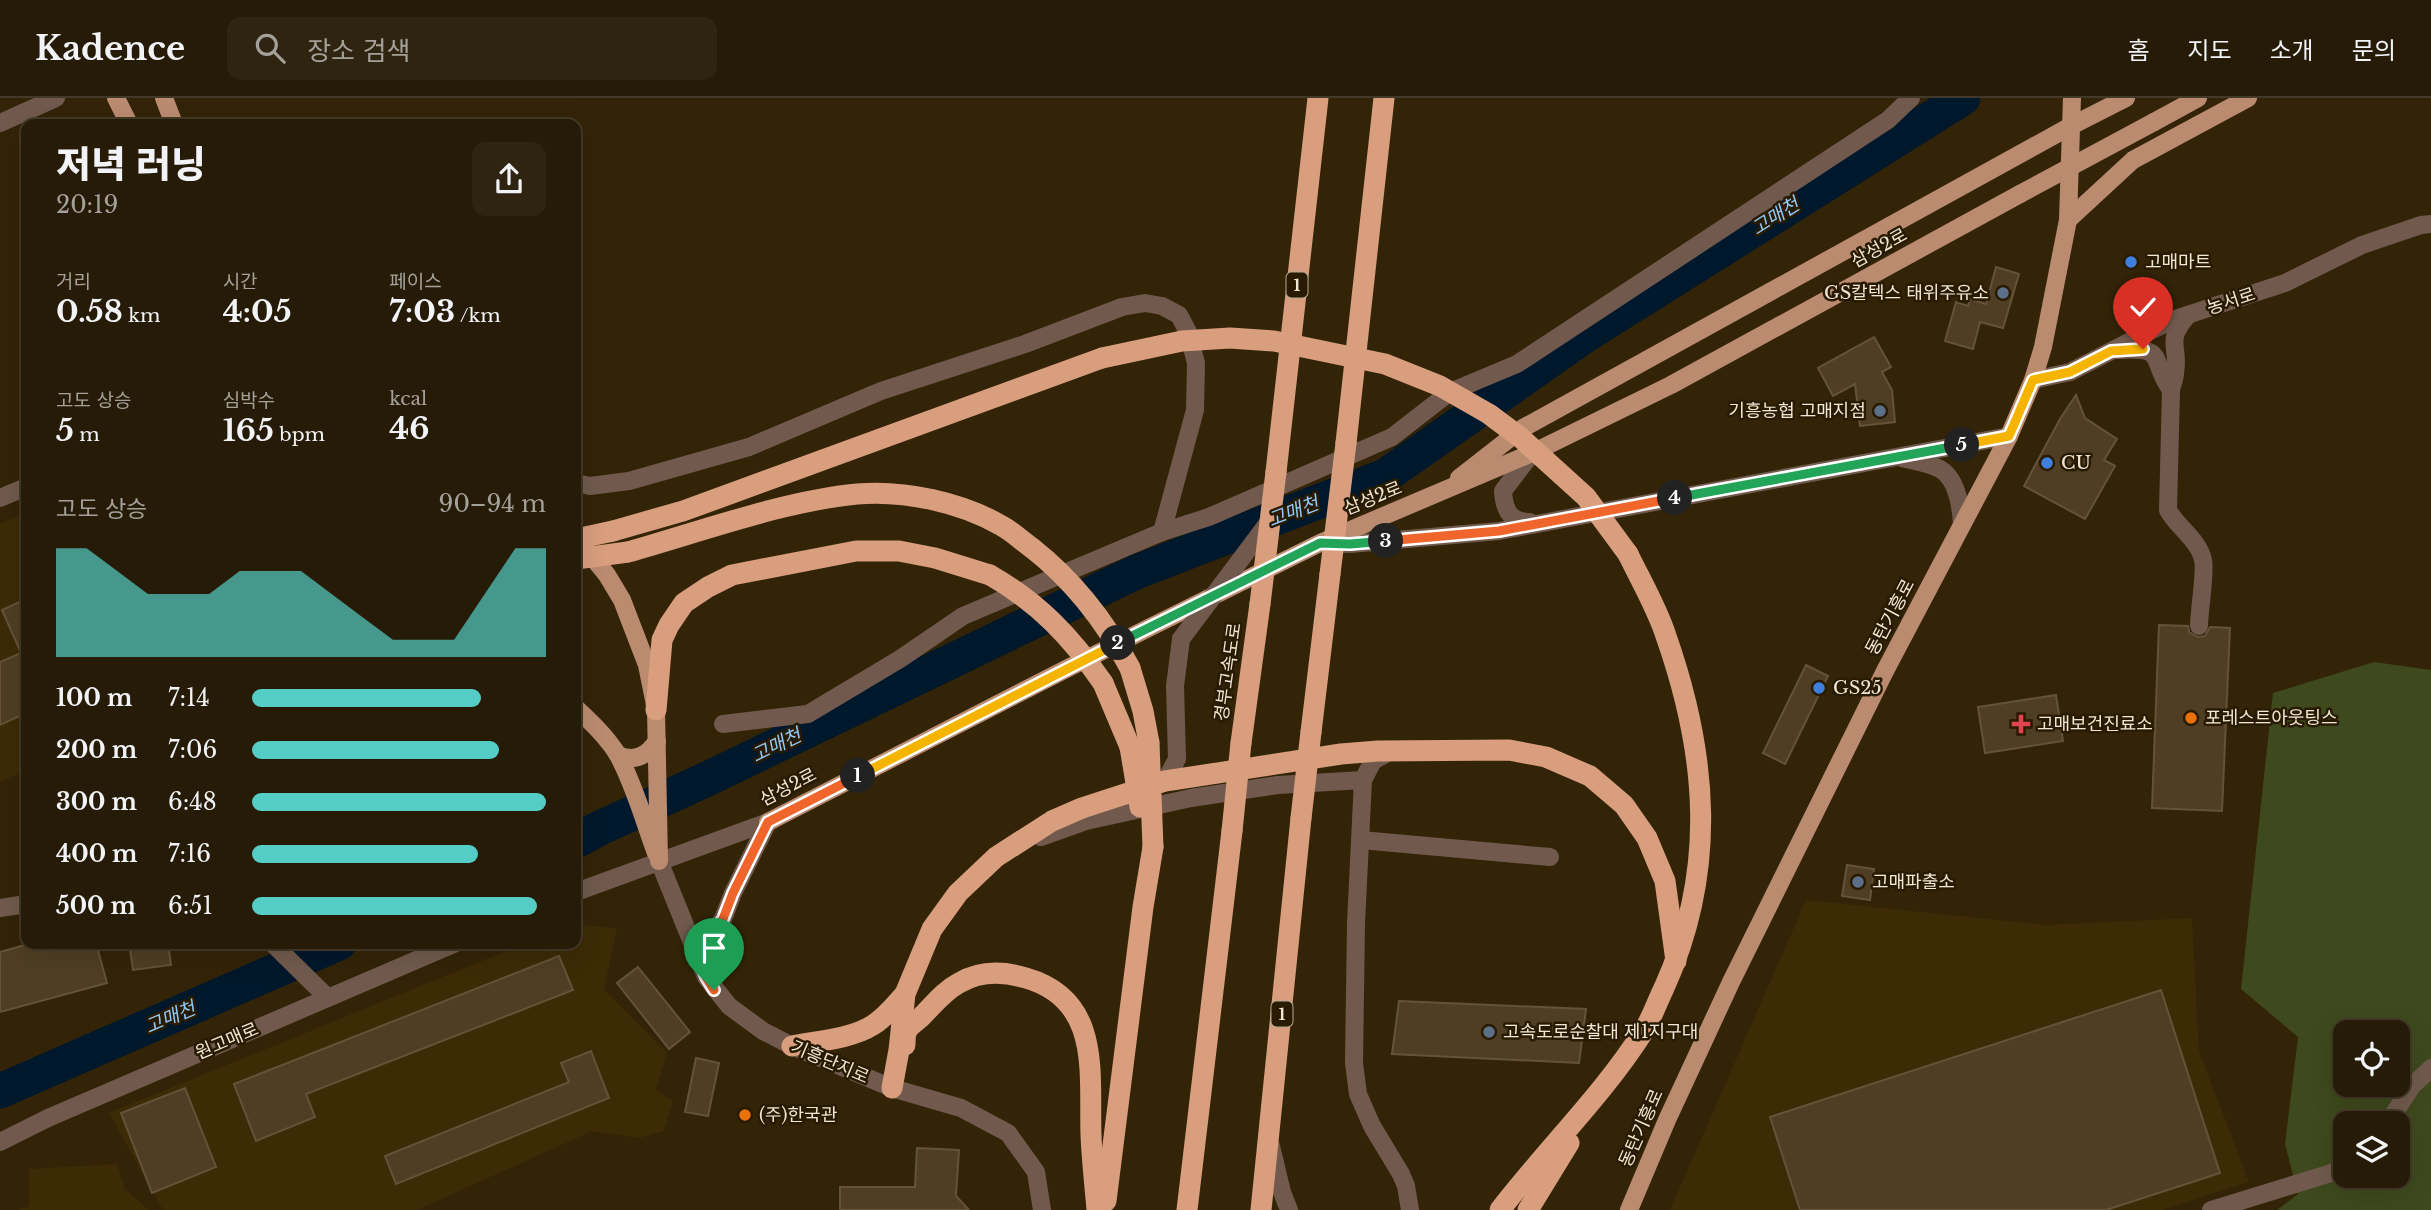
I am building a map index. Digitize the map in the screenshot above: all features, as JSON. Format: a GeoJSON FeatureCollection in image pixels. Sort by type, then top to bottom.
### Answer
{"type":"FeatureCollection","features":[{"type":"Feature","properties":{"kind":"highway","name":"경부고속도로"},"geometry":{"type":"LineString","coordinates":[[1187,1210],[1241,743],[1271,519],[1318,98]]}},
{"type":"Feature","properties":{"kind":"highway","name":"1"},"geometry":{"type":"LineString","coordinates":[[1261,1210],[1301,818],[1384,98]]}},
{"type":"Feature","properties":{"kind":"highway"},"geometry":{"type":"LineString","coordinates":[[581,538],[645,523],[708,502],[1102,358],[1182,341],[1230,338],[1274,341],[1385,364],[1440,386],[1489,415],[1548,460],[1586,497],[1628,554],[1665,633],[1682,685],[1694,734],[1700,778],[1701,852],[1690,915],[1676,961],[1645,1030],[1603,1089],[1528,1210]]}},
{"type":"Feature","properties":{"kind":"highway"},"geometry":{"type":"LineString","coordinates":[[581,558],[628,552],[826,498],[859,494],[909,496],[957,507],[1003,527],[1065,576],[1086,600],[1106,626],[1130,667],[1143,711],[1140,745],[1147,848],[1143,907],[1104,1210]]}},
{"type":"Feature","properties":{"kind":"highway"},"geometry":{"type":"LineString","coordinates":[[656,710],[662,640],[668,625],[684,603],[708,587],[732,575],[856,551],[899,551],[935,558],[990,575],[1032,602],[1085,657],[1140,745]]}},
{"type":"Feature","properties":{"kind":"highway"},"geometry":{"type":"LineString","coordinates":[[892,1088],[905,994],[932,929],[945,908],[967,883],[996,857],[1052,821],[1082,808],[1166,781],[1345,754],[1391,751],[1509,750],[1546,757],[1590,776],[1624,805],[1647,838],[1665,881],[1676,961]]}},
{"type":"Feature","properties":{"kind":"highway"},"geometry":{"type":"LineString","coordinates":[[892,1088],[899,1071],[906,1030],[948,989],[966,978],[986,973],[1016,975],[1042,983],[1068,1004],[1078,1019],[1090,1051],[1093,1083],[1091,1135],[1097,1210]]}},
{"type":"Feature","properties":{"kind":"highway"},"geometry":{"type":"LineString","coordinates":[[792,1046],[872,1026],[886,1016],[905,994]]}},
{"type":"Feature","properties":{"kind":"highway"},"geometry":{"type":"LineString","coordinates":[[1500,1210],[1521,1182],[1603,1089]]}},
{"type":"Feature","properties":{"kind":"main road"},"geometry":{"type":"LineString","coordinates":[[116,98],[126,119]]}},
{"type":"Feature","properties":{"kind":"main road"},"geometry":{"type":"LineString","coordinates":[[163,98],[172,119]]}},
{"type":"Feature","properties":{"kind":"main road"},"geometry":{"type":"LineString","coordinates":[[1437,495],[1523,428],[2126,98]]}},
{"type":"Feature","properties":{"kind":"main road","name":"삼성2로"},"geometry":{"type":"LineString","coordinates":[[768,822],[1082,660],[1320,543],[1532,453],[1671,385],[2198,98]]}},
{"type":"Feature","properties":{"kind":"main road"},"geometry":{"type":"LineString","coordinates":[[2068,220],[2133,160],[2248,98]]}},
{"type":"Feature","properties":{"kind":"main road","name":"동탄기흥로"},"geometry":{"type":"LineString","coordinates":[[1629,1210],[1731,982],[1885,671],[2009,436],[2033,380],[2043,347],[2068,220],[2072,100]]}},
{"type":"Feature","properties":{"kind":"main road"},"geometry":{"type":"LineString","coordinates":[[581,545],[607,575],[622,600],[641,645],[656,710],[657,790],[654,832],[659,861]]}},
{"type":"Feature","properties":{"kind":"main road"},"geometry":{"type":"LineString","coordinates":[[581,713],[618,755],[654,832]]}},
{"type":"Feature","properties":{"kind":"main road"},"geometry":{"type":"LineString","coordinates":[[618,755],[634,759],[648,753],[657,741]]}},
{"type":"Feature","properties":{"kind":"street"},"geometry":{"type":"LineString","coordinates":[[0,123],[55,98]]}},
{"type":"Feature","properties":{"kind":"street"},"geometry":{"type":"LineString","coordinates":[[723,724],[808,714],[900,659],[963,617],[1162,532],[1209,517],[1392,437],[1450,392],[1517,364],[1888,120],[1911,98]]}},
{"type":"Feature","properties":{"kind":"street","name":"농서로"},"geometry":{"type":"LineString","coordinates":[[2033,380],[2070,372],[2172,320],[2286,283],[2362,245],[2431,224]]}},
{"type":"Feature","properties":{"kind":"street"},"geometry":{"type":"LineString","coordinates":[[581,484],[590,486],[629,481],[748,447],[881,391],[1025,344],[1122,307],[1145,303],[1163,306],[1179,315],[1188,332],[1196,363],[1195,410],[1162,532]]}},
{"type":"Feature","properties":{"kind":"street"},"geometry":{"type":"LineString","coordinates":[[2188,315],[2178,326],[2173,339],[2176,372],[2171,390],[2168,510],[2203,559],[2199,626]]}},
{"type":"Feature","properties":{"kind":"street"},"geometry":{"type":"LineString","coordinates":[[2111,351],[2143,349],[2155,355],[2161,377],[2171,390]]}},
{"type":"Feature","properties":{"kind":"street"},"geometry":{"type":"LineString","coordinates":[[1320,543],[1350,544],[1432,538],[1544,523],[2009,436]]}},
{"type":"Feature","properties":{"kind":"street"},"geometry":{"type":"LineString","coordinates":[[1532,453],[1503,491],[1504,505],[1510,516],[1520,522],[1544,523]]}},
{"type":"Feature","properties":{"kind":"street"},"geometry":{"type":"LineString","coordinates":[[1899,457],[1943,471],[1961,506],[1962,525]]}},
{"type":"Feature","properties":{"kind":"street"},"geometry":{"type":"LineString","coordinates":[[0,498],[21,489]]}},
{"type":"Feature","properties":{"kind":"street"},"geometry":{"type":"LineString","coordinates":[[1166,781],[1178,759],[1175,686],[1181,639],[1271,519]]}},
{"type":"Feature","properties":{"kind":"street"},"geometry":{"type":"LineString","coordinates":[[1391,751],[1373,761],[1363,780],[1356,923],[1354,1063],[1358,1094],[1372,1126],[1406,1186],[1410,1210]]}},
{"type":"Feature","properties":{"kind":"street"},"geometry":{"type":"LineString","coordinates":[[1345,754],[1355,762],[1363,780]]}},
{"type":"Feature","properties":{"kind":"street"},"geometry":{"type":"LineString","coordinates":[[906,1030],[912,997],[936,941],[961,902],[999,865],[1037,839],[1086,821],[1191,798],[1278,785],[1363,780]]}},
{"type":"Feature","properties":{"kind":"street"},"geometry":{"type":"LineString","coordinates":[[696,953],[723,919],[768,822]]}},
{"type":"Feature","properties":{"kind":"street","name":"삼성2로"},"geometry":{"type":"LineString","coordinates":[[659,861],[768,822]]}},
{"type":"Feature","properties":{"kind":"street"},"geometry":{"type":"LineString","coordinates":[[1361,840],[1550,857]]}},
{"type":"Feature","properties":{"kind":"street"},"geometry":{"type":"LineString","coordinates":[[581,890],[659,861]]}},
{"type":"Feature","properties":{"kind":"street","name":"기흥단지로"},"geometry":{"type":"LineString","coordinates":[[659,861],[706,977],[729,1006],[763,1031],[792,1046],[892,1088],[943,1101],[1009,1133],[1036,1171],[1042,1210]]}},
{"type":"Feature","properties":{"kind":"street"},"geometry":{"type":"LineString","coordinates":[[0,908],[21,905]]}},
{"type":"Feature","properties":{"kind":"street"},"geometry":{"type":"LineString","coordinates":[[278,949],[328,998]]}},
{"type":"Feature","properties":{"kind":"street","name":"원고매로"},"geometry":{"type":"LineString","coordinates":[[0,1142],[48,1118],[439,949]]}},
{"type":"Feature","properties":{"kind":"street"},"geometry":{"type":"LineString","coordinates":[[2396,1111],[2412,1086],[2431,1068]]}},
{"type":"Feature","properties":{"kind":"street"},"geometry":{"type":"LineString","coordinates":[[1270,1141],[1289,1210]]}},
{"type":"Feature","properties":{"kind":"street"},"geometry":{"type":"LineString","coordinates":[[2211,1210],[2333,1172]]}},
{"type":"Feature","properties":{"kind":"street"},"geometry":{"type":"LineString","coordinates":[[1400,1210],[1406,1186]]}},
{"type":"Feature","properties":{"kind":"shaded area"},"geometry":{"type":"Polygon","coordinates":[[[21,515],[21,772],[0,782],[0,524],[21,515]]]}},
{"type":"Feature","properties":{"kind":"shaded area"},"geometry":{"type":"Polygon","coordinates":[[[1806,900],[2047,925],[2192,918],[2199,1051],[2249,1182],[2162,1210],[1670,1210],[1806,900]]]}},
{"type":"Feature","properties":{"kind":"shaded area"},"geometry":{"type":"Polygon","coordinates":[[[581,924],[617,929],[604,989],[667,1053],[656,1090],[673,1101],[664,1131],[639,1138],[592,1131],[417,1210],[163,1210],[109,1113],[511,949],[581,949],[581,924]]]}},
{"type":"Feature","properties":{"kind":"shaded area"},"geometry":{"type":"Polygon","coordinates":[[[117,1164],[125,1189],[149,1210],[18,1210],[29,1206],[29,1169],[117,1164]]]}},
{"type":"Feature","properties":{"kind":"green space"},"geometry":{"type":"Polygon","coordinates":[[[2374,662],[2431,670],[2431,1210],[2277,1210],[2298,1194],[2285,1144],[2298,1037],[2241,989],[2273,693],[2374,662]]]}},
{"type":"Feature","properties":{"kind":"building"},"geometry":{"type":"Polygon","coordinates":[[[1996,267],[2019,274],[2003,328],[1980,322],[1973,349],[1945,341],[1956,302],[1968,306],[1970,299],[1986,304],[1996,267]]]}},
{"type":"Feature","properties":{"kind":"building"},"geometry":{"type":"Polygon","coordinates":[[[1874,337],[1891,367],[1882,372],[1892,390],[1895,422],[1860,426],[1855,384],[1833,396],[1818,368],[1874,337]]]}},
{"type":"Feature","properties":{"kind":"building"},"geometry":{"type":"Polygon","coordinates":[[[2076,395],[2085,418],[2117,439],[2104,460],[2115,466],[2085,519],[2024,486],[2076,395]]]}},
{"type":"Feature","properties":{"kind":"building"},"geometry":{"type":"Polygon","coordinates":[[[21,601],[21,653],[2,610],[21,601]]]}},
{"type":"Feature","properties":{"kind":"building","name":"포레스트아웃팅스"},"geometry":{"type":"Polygon","coordinates":[[[2159,625],[2188,626],[2189,632],[2198,637],[2205,636],[2210,627],[2230,628],[2222,811],[2152,808],[2159,625]]]}},
{"type":"Feature","properties":{"kind":"building"},"geometry":{"type":"Polygon","coordinates":[[[21,653],[21,715],[0,725],[0,662],[21,653]]]}},
{"type":"Feature","properties":{"kind":"building"},"geometry":{"type":"Polygon","coordinates":[[[1806,665],[1828,676],[1785,764],[1763,753],[1806,665]]]}},
{"type":"Feature","properties":{"kind":"building","name":"고매보건진료소"},"geometry":{"type":"Polygon","coordinates":[[[2056,695],[2063,741],[1985,753],[1978,707],[2056,695]]]}},
{"type":"Feature","properties":{"kind":"building","name":"고매파출소"},"geometry":{"type":"Polygon","coordinates":[[[1847,865],[1874,869],[1870,900],[1842,896],[1847,865]]]}},
{"type":"Feature","properties":{"kind":"building"},"geometry":{"type":"Polygon","coordinates":[[[21,946],[21,949],[98,949],[107,983],[0,1012],[0,952],[21,946]]]}},
{"type":"Feature","properties":{"kind":"building"},"geometry":{"type":"Polygon","coordinates":[[[130,949],[169,949],[171,965],[133,970],[130,949]]]}},
{"type":"Feature","properties":{"kind":"building"},"geometry":{"type":"Polygon","coordinates":[[[559,956],[573,990],[306,1094],[315,1117],[256,1141],[234,1084],[559,956]]]}},
{"type":"Feature","properties":{"kind":"building"},"geometry":{"type":"Polygon","coordinates":[[[638,967],[690,1032],[669,1049],[617,983],[638,967]]]}},
{"type":"Feature","properties":{"kind":"building"},"geometry":{"type":"Polygon","coordinates":[[[2161,990],[2220,1173],[2106,1210],[1800,1210],[1770,1117],[2161,990]]]}},
{"type":"Feature","properties":{"kind":"building","name":"고속도로순찰대 제1지구대"},"geometry":{"type":"Polygon","coordinates":[[[1399,1001],[1586,1009],[1579,1063],[1392,1054],[1399,1001]]]}},
{"type":"Feature","properties":{"kind":"building"},"geometry":{"type":"Polygon","coordinates":[[[591,1051],[609,1098],[396,1184],[385,1156],[569,1082],[561,1063],[591,1051]]]}},
{"type":"Feature","properties":{"kind":"building"},"geometry":{"type":"Polygon","coordinates":[[[696,1058],[719,1063],[708,1116],[685,1112],[696,1058]]]}},
{"type":"Feature","properties":{"kind":"building"},"geometry":{"type":"Polygon","coordinates":[[[185,1088],[216,1167],[152,1193],[121,1113],[185,1088]]]}},
{"type":"Feature","properties":{"kind":"building"},"geometry":{"type":"Polygon","coordinates":[[[917,1148],[959,1150],[956,1196],[969,1210],[840,1210],[840,1187],[915,1187],[917,1148]]]}},
{"type":"Feature","properties":{"kind":"waterway","name":"고매천"},"geometry":{"type":"LineString","coordinates":[[581,838],[1136,572],[1385,476],[1586,335],[1963,98]]}},
{"type":"Feature","properties":{"kind":"waterway","name":"고매천"},"geometry":{"type":"LineString","coordinates":[[0,1091],[325,949]]}},
{"type":"Feature","properties":{"kind":"place","name":"고매마트"},"geometry":{"type":"Point","coordinates":[2131,262]}},
{"type":"Feature","properties":{"kind":"place","name":"GS칼텍스 태위주유소"},"geometry":{"type":"Point","coordinates":[2003,293]}},
{"type":"Feature","properties":{"kind":"place","name":"기흥농협 고매지점"},"geometry":{"type":"Point","coordinates":[1880,411]}},
{"type":"Feature","properties":{"kind":"place","name":"CU"},"geometry":{"type":"Point","coordinates":[2047,463]}},
{"type":"Feature","properties":{"kind":"place","name":"GS25"},"geometry":{"type":"Point","coordinates":[1819,688]}},
{"type":"Feature","properties":{"kind":"place","name":"포레스트아웃팅스"},"geometry":{"type":"Point","coordinates":[2191,718]}},
{"type":"Feature","properties":{"kind":"place","name":"고매보건진료소"},"geometry":{"type":"Point","coordinates":[2021,724]}},
{"type":"Feature","properties":{"kind":"place","name":"고매파출소"},"geometry":{"type":"Point","coordinates":[1858,882]}},
{"type":"Feature","properties":{"kind":"place","name":"고속도로순찰대 제1지구대"},"geometry":{"type":"Point","coordinates":[1489,1032]}},
{"type":"Feature","properties":{"kind":"place","name":"(주)한국관"},"geometry":{"type":"Point","coordinates":[745,1115]}},
{"type":"Feature","properties":{"kind":"route"},"geometry":{"type":"LineString","coordinates":[[714,990],[696,953],[723,919],[768,822],[1070,667],[1320,543],[1350,544],[1499,531],[2009,436],[2033,380],[2070,372],[2111,351],[2143,349]]}}]}
